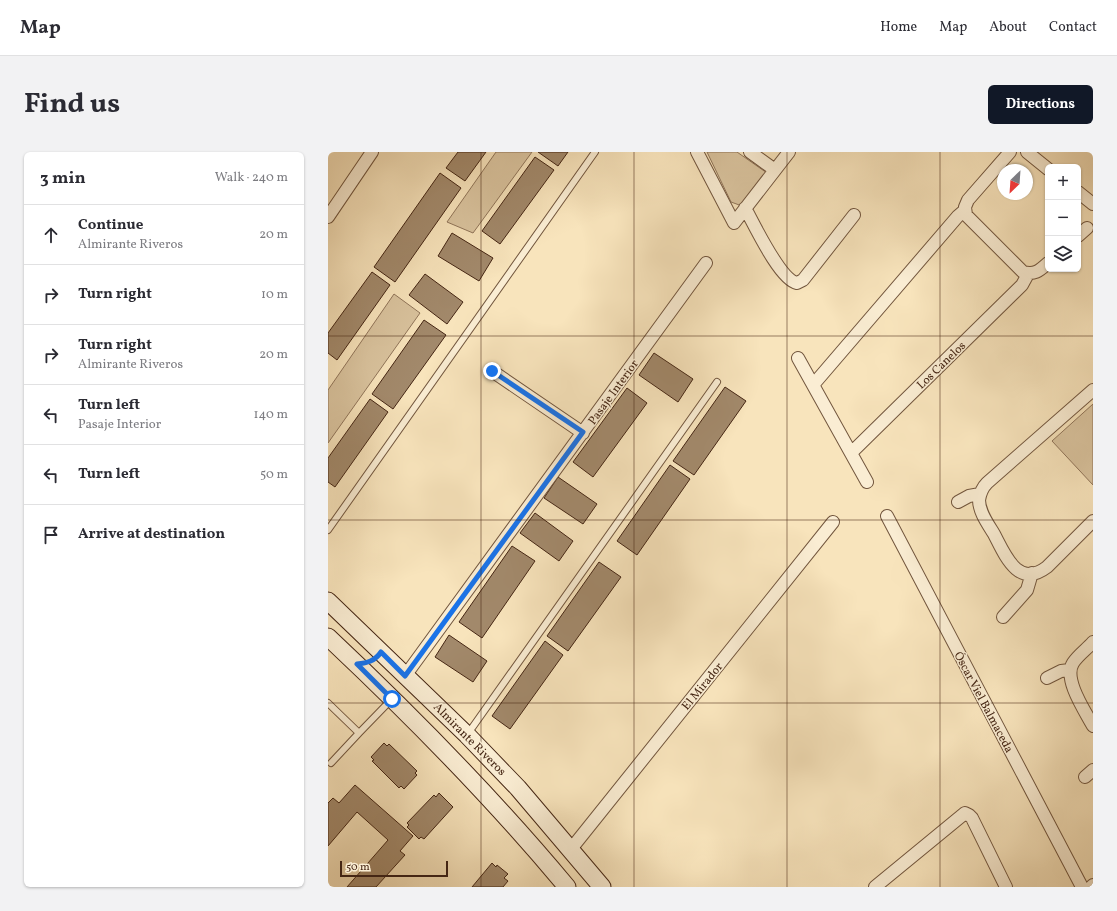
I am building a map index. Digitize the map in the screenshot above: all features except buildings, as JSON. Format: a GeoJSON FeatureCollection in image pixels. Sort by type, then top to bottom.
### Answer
{"type":"FeatureCollection","features":[{"type":"Feature","properties":{"kind":"main road","name":"Almirante Riveros"},"geometry":{"type":"LineString","coordinates":[[328,601],[467,735],[518,788],[602,887]]}},
{"type":"Feature","properties":{"kind":"main road"},"geometry":{"type":"LineString","coordinates":[[328,637],[423,729],[514,824],[567,887]]}},
{"type":"Feature","properties":{"kind":"main road"},"geometry":{"type":"LineString","coordinates":[[357,664],[367,664],[381,652]]}},
{"type":"Feature","properties":{"kind":"main road"},"geometry":{"type":"LineString","coordinates":[[423,729],[441,710]]}},
{"type":"Feature","properties":{"kind":"street"},"geometry":{"type":"LineString","coordinates":[[328,217],[372,152]]}},
{"type":"Feature","properties":{"kind":"street"},"geometry":{"type":"LineString","coordinates":[[697,152],[734,223],[789,152]]}},
{"type":"Feature","properties":{"kind":"street"},"geometry":{"type":"LineString","coordinates":[[750,152],[774,170]]}},
{"type":"Feature","properties":{"kind":"street"},"geometry":{"type":"LineString","coordinates":[[813,385],[965,210],[968,200],[1010,152]]}},
{"type":"Feature","properties":{"kind":"street"},"geometry":{"type":"LineString","coordinates":[[1027,152],[1045,167]]}},
{"type":"Feature","properties":{"kind":"street"},"geometry":{"type":"LineString","coordinates":[[1081,194],[1093,204]]}},
{"type":"Feature","properties":{"kind":"street"},"geometry":{"type":"LineString","coordinates":[[745,208],[770,255],[791,280],[797,283],[803,280],[854,215]]}},
{"type":"Feature","properties":{"kind":"street"},"geometry":{"type":"LineString","coordinates":[[965,210],[968,219],[1018,269],[1028,274]]}},
{"type":"Feature","properties":{"kind":"street"},"geometry":{"type":"LineString","coordinates":[[1081,234],[1088,228]]}},
{"type":"Feature","properties":{"kind":"street","name":"Pasaje Interior"},"geometry":{"type":"LineString","coordinates":[[405,676],[706,263]]}},
{"type":"Feature","properties":{"kind":"street","name":"Los Canelos"},"geometry":{"type":"LineString","coordinates":[[851,453],[1022,285],[1028,274],[1038,272],[1045,266]]}},
{"type":"Feature","properties":{"kind":"street"},"geometry":{"type":"LineString","coordinates":[[798,358],[867,482]]}},
{"type":"Feature","properties":{"kind":"street"},"geometry":{"type":"LineString","coordinates":[[492,371],[583,432]]}},
{"type":"Feature","properties":{"kind":"street"},"geometry":{"type":"LineString","coordinates":[[1093,390],[987,483],[980,494],[981,511],[1009,562],[1018,570],[1032,574],[1047,567],[1093,521]]}},
{"type":"Feature","properties":{"kind":"street"},"geometry":{"type":"LineString","coordinates":[[958,502],[969,496],[980,494]]}},
{"type":"Feature","properties":{"kind":"street","name":"Óscar Viel Balmaceda"},"geometry":{"type":"LineString","coordinates":[[887,516],[1082,887]]}},
{"type":"Feature","properties":{"kind":"street","name":"El Mirador"},"geometry":{"type":"LineString","coordinates":[[571,849],[833,522]]}},
{"type":"Feature","properties":{"kind":"street"},"geometry":{"type":"LineString","coordinates":[[1003,617],[1027,590],[1032,574]]}},
{"type":"Feature","properties":{"kind":"street"},"geometry":{"type":"LineString","coordinates":[[1093,642],[1073,662],[1070,670],[1072,684],[1093,726]]}},
{"type":"Feature","properties":{"kind":"street"},"geometry":{"type":"LineString","coordinates":[[1047,678],[1070,670]]}},
{"type":"Feature","properties":{"kind":"street"},"geometry":{"type":"LineString","coordinates":[[875,887],[960,816],[967,814],[972,818],[1006,887]]}},
{"type":"Feature","properties":{"kind":"lane"},"geometry":{"type":"LineString","coordinates":[[328,530],[595,152]]}},
{"type":"Feature","properties":{"kind":"lane"},"geometry":{"type":"LineString","coordinates":[[467,735],[717,382]]}},
{"type":"Feature","properties":{"kind":"lane"},"geometry":{"type":"LineString","coordinates":[[331,763],[392,699]]}},
{"type":"Feature","properties":{"kind":"lane"},"geometry":{"type":"LineString","coordinates":[[328,703],[359,733]]}},
{"type":"Feature","properties":{"kind":"shaded area"},"geometry":{"type":"Polygon","coordinates":[[[496,152],[532,152],[473,233],[447,222],[496,152]]]}},
{"type":"Feature","properties":{"kind":"shaded area"},"geometry":{"type":"Polygon","coordinates":[[[707,152],[737,152],[767,173],[742,206],[731,202],[707,152]]]}},
{"type":"Feature","properties":{"kind":"shaded area"},"geometry":{"type":"Polygon","coordinates":[[[394,294],[420,313],[328,443],[328,390],[394,294]]]}},
{"type":"Feature","properties":{"kind":"shaded area"},"geometry":{"type":"Polygon","coordinates":[[[1093,404],[1093,485],[1052,441],[1093,404]]]}},
{"type":"Feature","properties":{"kind":"route"},"geometry":{"type":"LineString","coordinates":[[392,699],[357,664],[367,664],[381,652],[405,676],[583,432],[492,371]]}}]}
